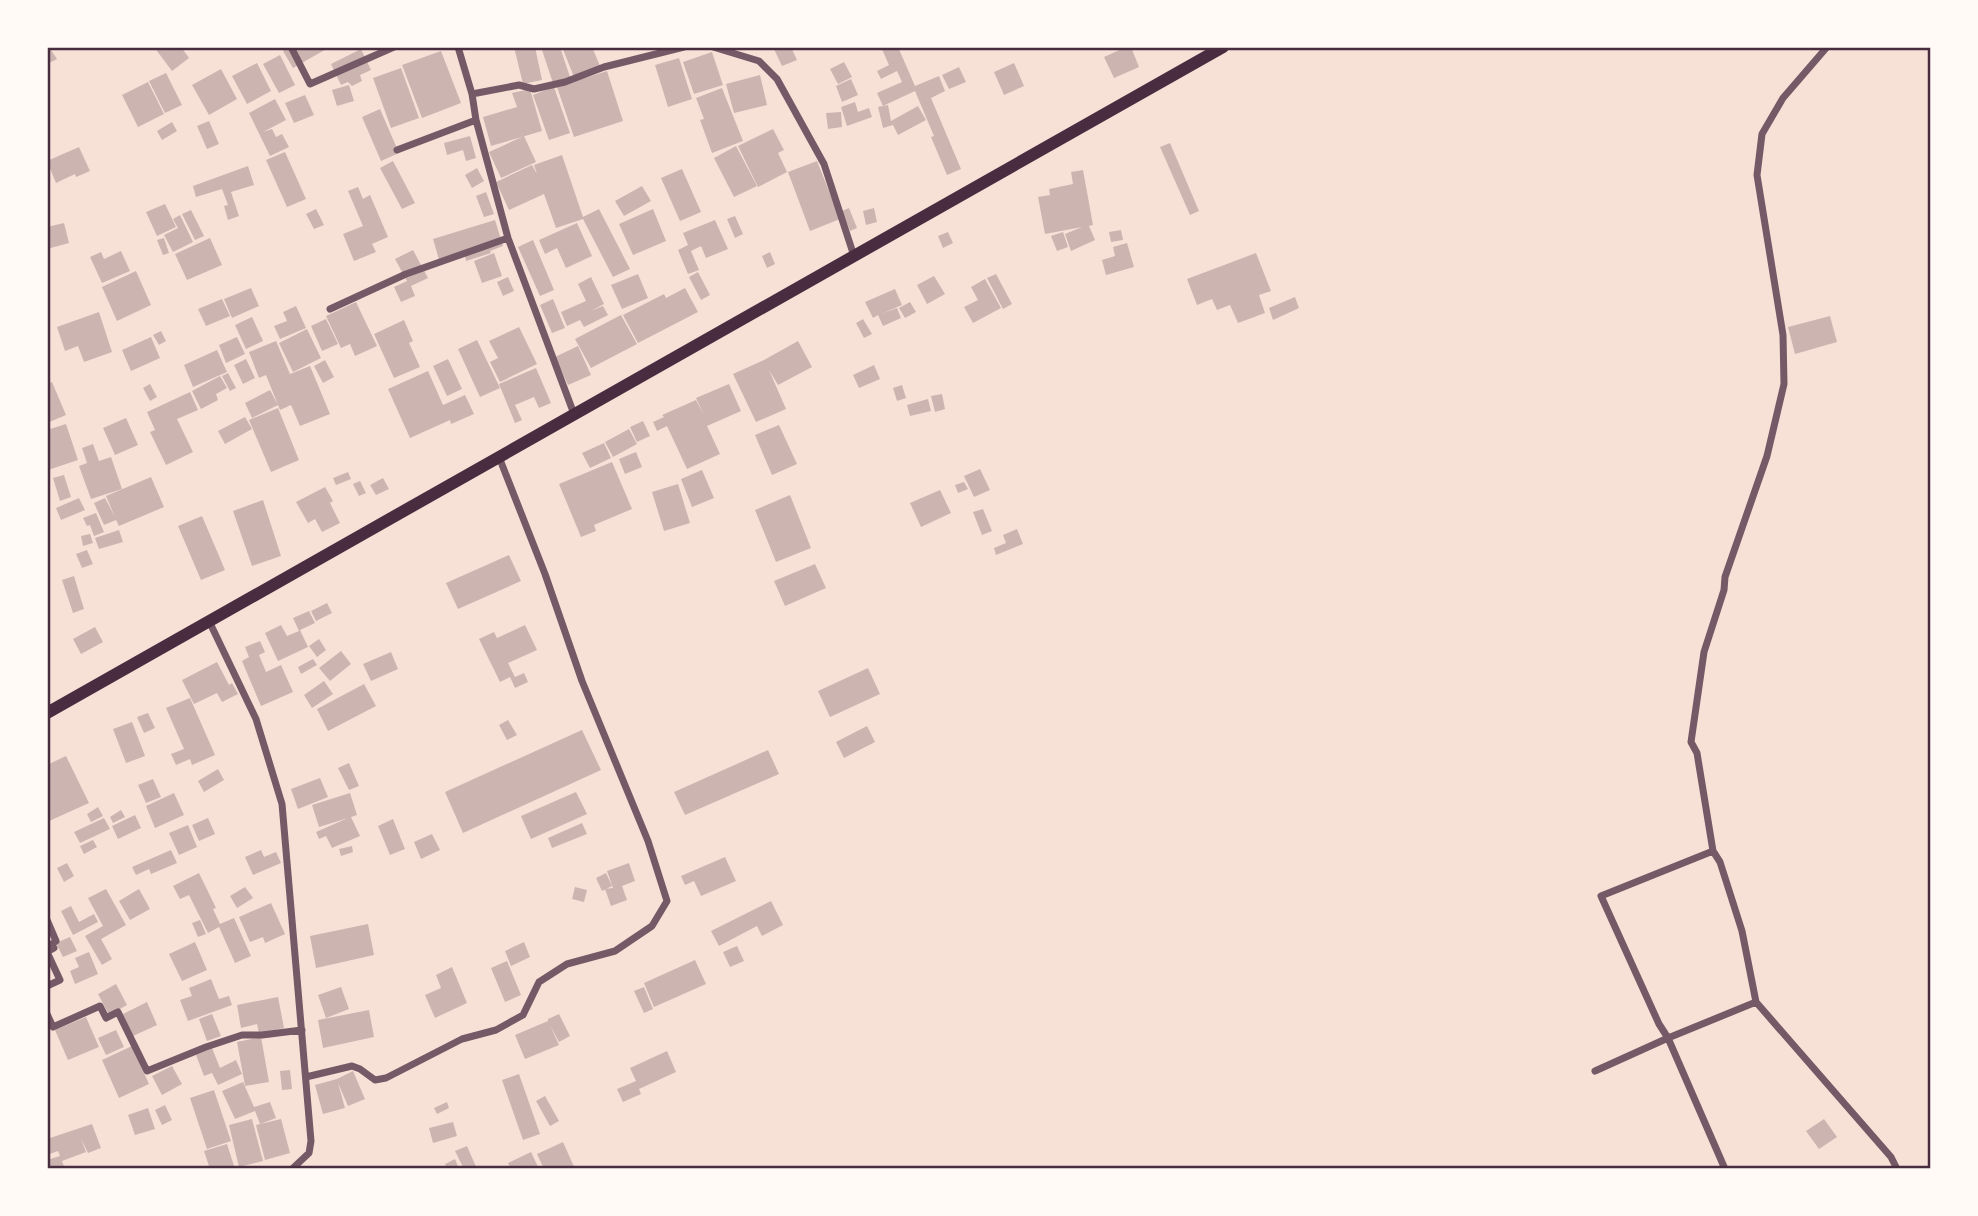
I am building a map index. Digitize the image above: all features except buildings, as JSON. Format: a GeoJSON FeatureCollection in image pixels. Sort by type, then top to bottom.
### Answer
{"type":"FeatureCollection","features":[{"type":"Feature","properties":{"kind":"highway"},"geometry":{"type":"LineString","coordinates":[[47,713],[1223,47]]}},
{"type":"Feature","properties":{"kind":"street"},"geometry":{"type":"LineString","coordinates":[[291,47],[310,84],[394,47]]}},
{"type":"Feature","properties":{"kind":"street"},"geometry":{"type":"LineString","coordinates":[[458,47],[508,238],[574,414]]}},
{"type":"Feature","properties":{"kind":"street"},"geometry":{"type":"LineString","coordinates":[[472,94],[519,85],[534,89],[565,82],[604,67],[684,47]]}},
{"type":"Feature","properties":{"kind":"street"},"geometry":{"type":"LineString","coordinates":[[713,47],[760,61],[777,79],[824,164],[853,256]]}},
{"type":"Feature","properties":{"kind":"street"},"geometry":{"type":"LineString","coordinates":[[1827,47],[1783,98],[1762,134],[1757,175],[1783,335],[1784,384],[1767,456],[1725,577],[1724,590],[1704,652],[1691,741],[1697,753],[1713,852],[1720,862],[1742,931],[1756,1003],[1891,1157],[1897,1169]]}},
{"type":"Feature","properties":{"kind":"street"},"geometry":{"type":"LineString","coordinates":[[397,150],[476,120]]}},
{"type":"Feature","properties":{"kind":"street"},"geometry":{"type":"LineString","coordinates":[[330,309],[406,274],[508,238]]}},
{"type":"Feature","properties":{"kind":"street"},"geometry":{"type":"LineString","coordinates":[[306,1077],[352,1066],[376,1080],[386,1078],[462,1039],[496,1030],[523,1015],[539,982],[567,964],[615,951],[652,926],[667,901],[648,841],[582,681],[541,563],[499,457]]}},
{"type":"Feature","properties":{"kind":"street"},"geometry":{"type":"LineString","coordinates":[[209,621],[256,719],[282,804],[311,1141],[309,1153],[292,1169]]}},
{"type":"Feature","properties":{"kind":"street"},"geometry":{"type":"LineString","coordinates":[[1713,852],[1601,896],[1659,1024],[1668,1038],[1725,1169]]}},
{"type":"Feature","properties":{"kind":"street"},"geometry":{"type":"LineString","coordinates":[[47,920],[57,941],[52,944],[54,948],[47,952],[60,980],[47,986]]}},
{"type":"Feature","properties":{"kind":"street"},"geometry":{"type":"LineString","coordinates":[[1595,1071],[1756,1003]]}},
{"type":"Feature","properties":{"kind":"street"},"geometry":{"type":"LineString","coordinates":[[47,1014],[53,1027],[100,1006],[106,1018],[118,1012],[147,1071],[242,1035],[302,1030]]}}]}
